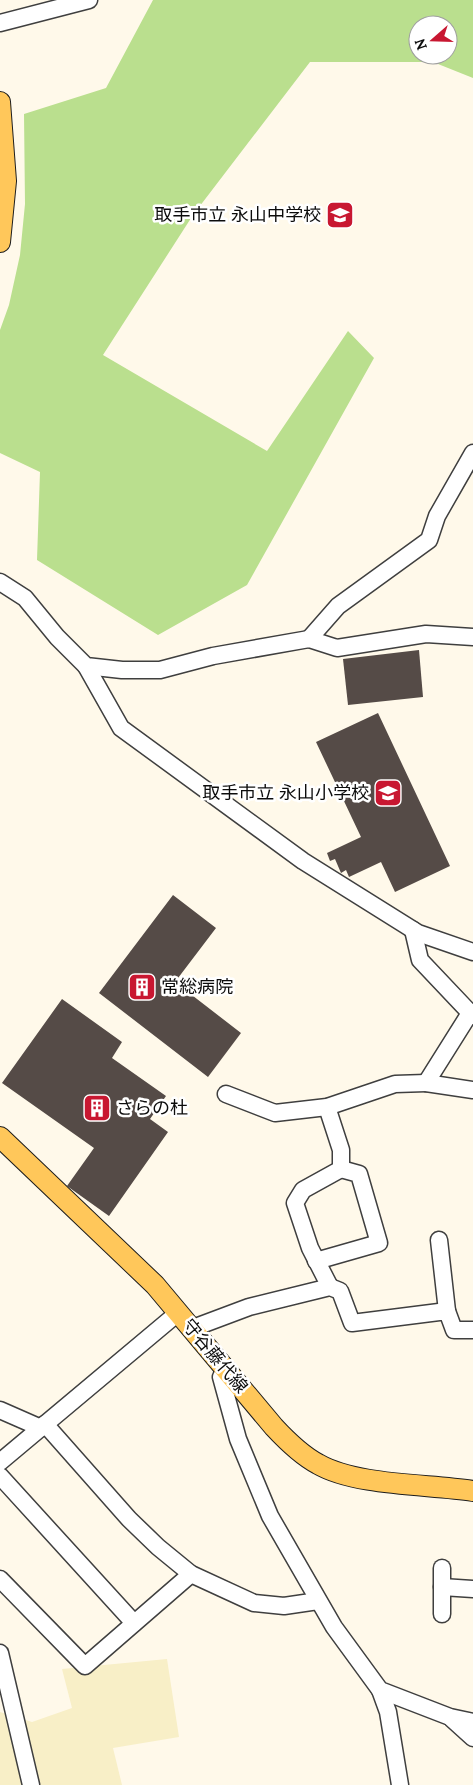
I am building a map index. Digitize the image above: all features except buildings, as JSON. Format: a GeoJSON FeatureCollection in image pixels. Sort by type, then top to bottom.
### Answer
{"type":"FeatureCollection","features":[{"type":"Feature","properties":{"kind":"main road"},"geometry":{"type":"LineString","coordinates":[[0,102],[6,180],[0,242]]}},
{"type":"Feature","properties":{"kind":"main road","name":"守谷藤代線"},"geometry":{"type":"LineString","coordinates":[[0,1137],[154,1285],[179,1312],[274,1427],[295,1448],[318,1465],[342,1474],[379,1481],[473,1491]]}},
{"type":"Feature","properties":{"kind":"street"},"geometry":{"type":"LineString","coordinates":[[0,23],[89,0]]}},
{"type":"Feature","properties":{"kind":"street"},"geometry":{"type":"LineString","coordinates":[[309,639],[338,606],[429,540],[437,516],[473,453]]}},
{"type":"Feature","properties":{"kind":"street"},"geometry":{"type":"LineString","coordinates":[[0,582],[25,598],[57,637],[86,666],[122,728],[303,861],[413,930],[473,952]]}},
{"type":"Feature","properties":{"kind":"street"},"geometry":{"type":"LineString","coordinates":[[86,666],[122,670],[160,670],[213,656],[309,639],[337,648],[426,634],[473,637]]}},
{"type":"Feature","properties":{"kind":"street"},"geometry":{"type":"LineString","coordinates":[[413,930],[420,960],[472,1015],[426,1083]]}},
{"type":"Feature","properties":{"kind":"street"},"geometry":{"type":"LineString","coordinates":[[226,1094],[275,1113],[327,1107],[395,1084],[426,1083],[473,1090]]}},
{"type":"Feature","properties":{"kind":"street"},"geometry":{"type":"LineString","coordinates":[[327,1107],[341,1150],[342,1169]]}},
{"type":"Feature","properties":{"kind":"street"},"geometry":{"type":"LineString","coordinates":[[316,1261],[379,1243],[359,1174],[342,1169],[303,1190],[295,1203],[316,1261],[330,1287]]}},
{"type":"Feature","properties":{"kind":"street"},"geometry":{"type":"LineString","coordinates":[[439,1240],[447,1311],[454,1330],[473,1330]]}},
{"type":"Feature","properties":{"kind":"street"},"geometry":{"type":"LineString","coordinates":[[192,1328],[249,1307],[330,1287],[340,1291],[352,1323],[447,1311]]}},
{"type":"Feature","properties":{"kind":"street"},"geometry":{"type":"LineString","coordinates":[[0,1462],[179,1312]]}},
{"type":"Feature","properties":{"kind":"street"},"geometry":{"type":"LineString","coordinates":[[226,1368],[222,1377],[238,1439],[270,1516],[334,1627],[380,1690],[388,1712],[400,1785]]}},
{"type":"Feature","properties":{"kind":"street"},"geometry":{"type":"LineString","coordinates":[[0,1410],[43,1426],[129,1519],[158,1548],[191,1574],[254,1603],[284,1606],[318,1601]]}},
{"type":"Feature","properties":{"kind":"street"},"geometry":{"type":"LineString","coordinates":[[0,1476],[134,1623]]}},
{"type":"Feature","properties":{"kind":"street"},"geometry":{"type":"LineString","coordinates":[[442,1568],[442,1614]]}},
{"type":"Feature","properties":{"kind":"street"},"geometry":{"type":"LineString","coordinates":[[0,1579],[85,1666],[191,1574]]}},
{"type":"Feature","properties":{"kind":"street"},"geometry":{"type":"LineString","coordinates":[[442,1587],[473,1589]]}},
{"type":"Feature","properties":{"kind":"street"},"geometry":{"type":"LineString","coordinates":[[0,1654],[31,1785]]}},
{"type":"Feature","properties":{"kind":"street"},"geometry":{"type":"LineString","coordinates":[[380,1690],[450,1717],[473,1722]]}},
{"type":"Feature","properties":{"kind":"street"},"geometry":{"type":"LineString","coordinates":[[450,1717],[473,1738]]}},
{"type":"Feature","properties":{"kind":"shaded area"},"geometry":{"type":"Polygon","coordinates":[[[167,1659],[179,1737],[113,1748],[122,1785],[0,1785],[0,1712],[32,1722],[72,1708],[62,1669],[167,1659]]]}},
{"type":"Feature","properties":{"kind":"green space"},"geometry":{"type":"Polygon","coordinates":[[[153,0],[473,0],[473,78],[440,65],[458,65],[458,15],[408,15],[408,62],[310,62],[193,215],[103,355],[267,451],[348,331],[374,358],[247,585],[158,635],[37,560],[40,472],[0,453],[0,330],[9,305],[20,255],[25,204],[24,114],[106,88],[153,0]]]}},
{"type":"Feature","properties":{"kind":"place","name":"取手市立 永山中学校"},"geometry":{"type":"Point","coordinates":[340,215]}},
{"type":"Feature","properties":{"kind":"place","name":"取手市立 永山小学校"},"geometry":{"type":"Point","coordinates":[388,793]}},
{"type":"Feature","properties":{"kind":"place","name":"常総病院"},"geometry":{"type":"Point","coordinates":[142,987]}},
{"type":"Feature","properties":{"kind":"place","name":"さらの杜"},"geometry":{"type":"Point","coordinates":[97,1108]}}]}
